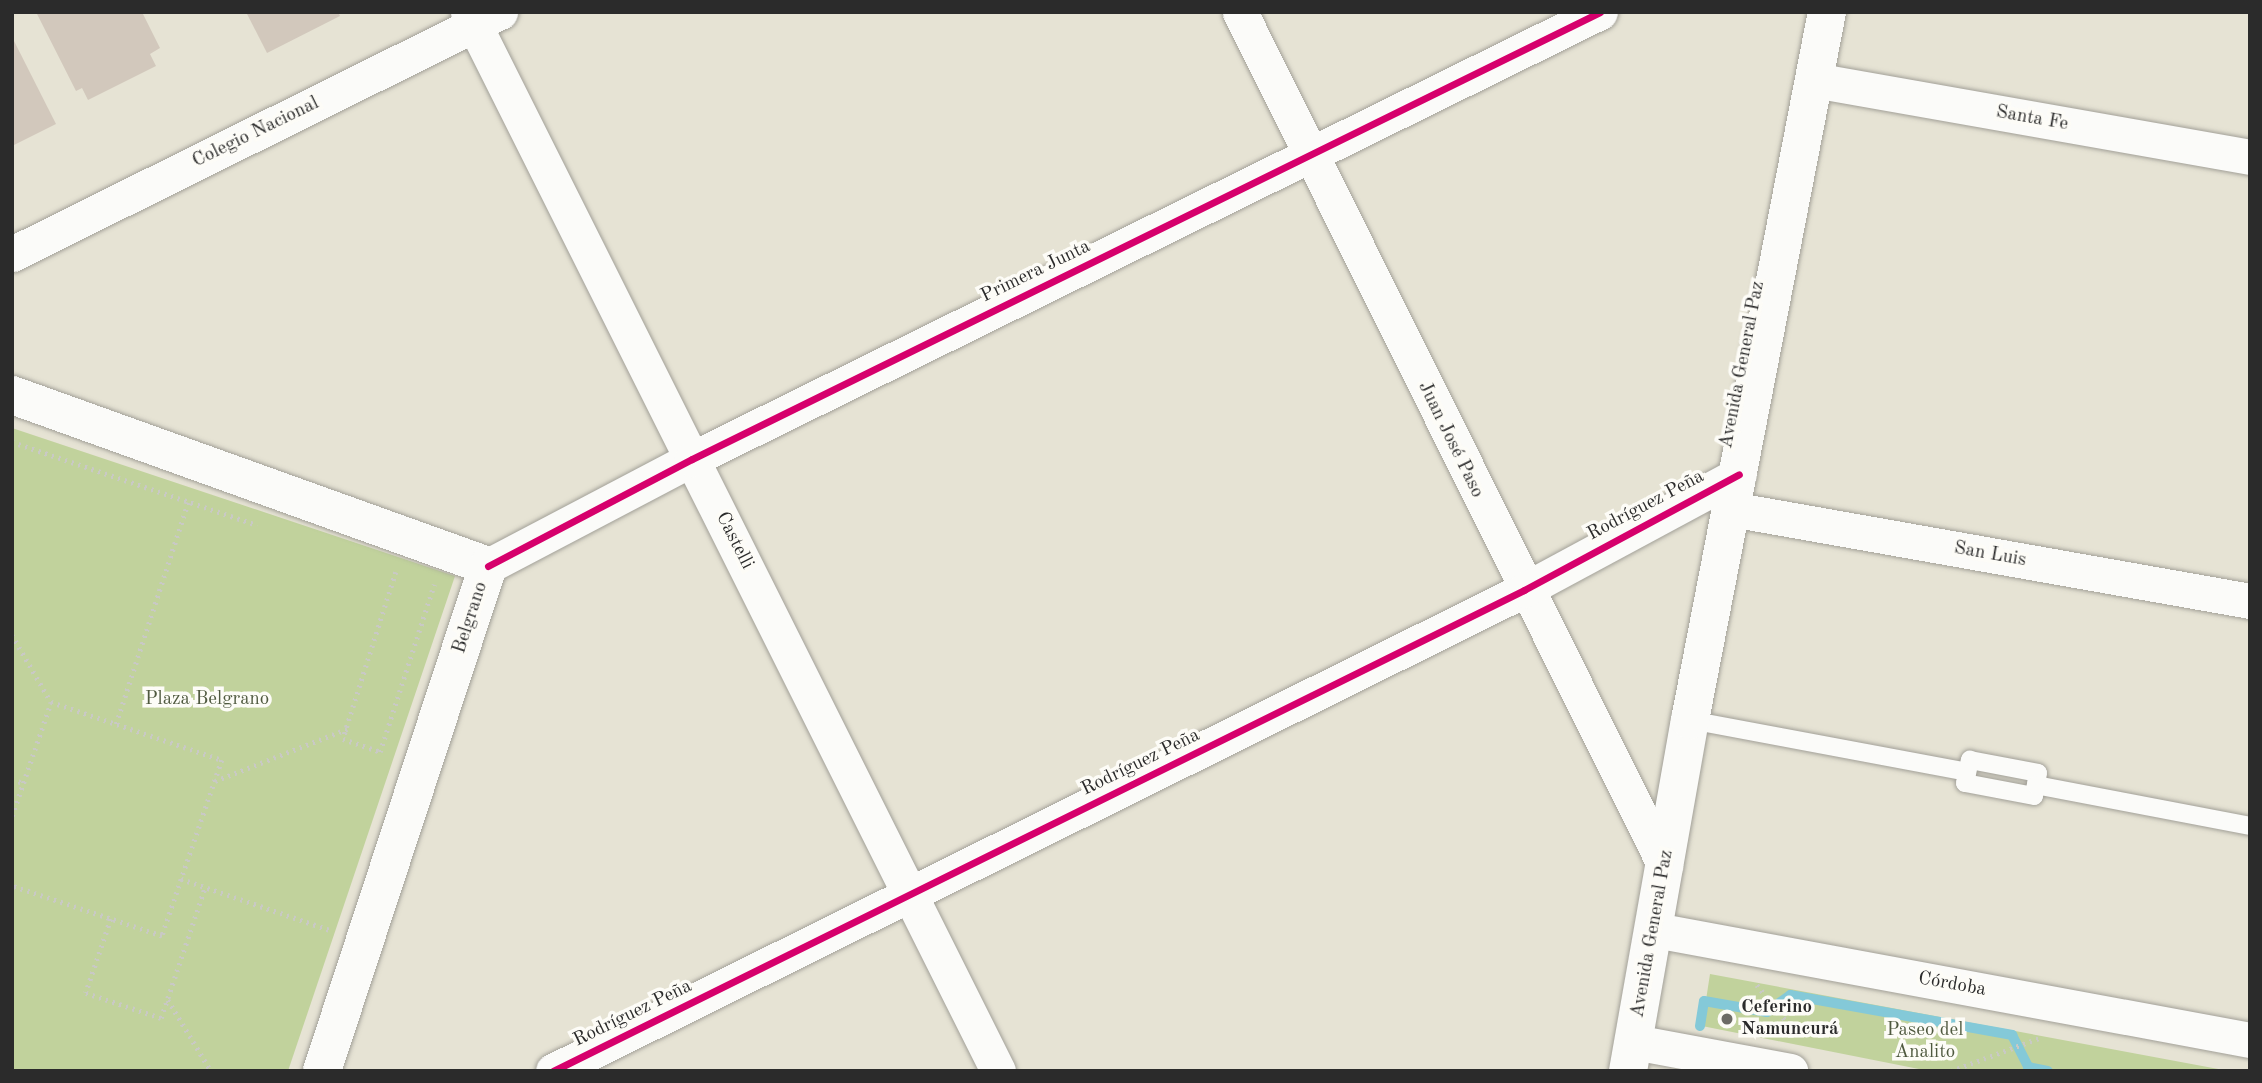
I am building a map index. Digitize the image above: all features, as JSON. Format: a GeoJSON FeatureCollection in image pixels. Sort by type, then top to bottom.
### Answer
{"type":"FeatureCollection","features":[{"type":"Feature","properties":{"kind":"street","name":"Juan José Paso"},"geometry":{"type":"LineString","coordinates":[[1240,12],[1524,590],[1665,866]]}},
{"type":"Feature","properties":{"kind":"street","name":"Primera Junta"},"geometry":{"type":"LineString","coordinates":[[488,566],[692,459],[1600,12]]}},
{"type":"Feature","properties":{"kind":"street","name":"Avenida General Paz"},"geometry":{"type":"LineString","coordinates":[[1631,1057],[1690,720],[1827,12]]}},
{"type":"Feature","properties":{"kind":"street","name":"Colegio Nacional"},"geometry":{"type":"LineString","coordinates":[[12,254],[481,17]]}},
{"type":"Feature","properties":{"kind":"street","name":"Castelli"},"geometry":{"type":"LineString","coordinates":[[481,17],[692,459],[912,894],[998,1071]]}},
{"type":"Feature","properties":{"kind":"street","name":"Santa Fe"},"geometry":{"type":"LineString","coordinates":[[1814,80],[2250,158]]}},
{"type":"Feature","properties":{"kind":"street","name":"Belgrano"},"geometry":{"type":"LineString","coordinates":[[12,395],[488,566],[322,1071]]}},
{"type":"Feature","properties":{"kind":"street","name":"Rodríguez Peña"},"geometry":{"type":"LineString","coordinates":[[553,1071],[1524,590],[1735,492]]}},
{"type":"Feature","properties":{"kind":"street","name":"San Luis"},"geometry":{"type":"LineString","coordinates":[[1735,492],[2250,601]]}},
{"type":"Feature","properties":{"kind":"street","name":"Córdoba"},"geometry":{"type":"LineString","coordinates":[[1655,930],[2250,1040]]}},
{"type":"Feature","properties":{"kind":"street"},"geometry":{"type":"LineString","coordinates":[[1631,1057],[1790,1071]]}},
{"type":"Feature","properties":{"kind":"lane"},"geometry":{"type":"LineString","coordinates":[[1690,720],[1967,772],[1970,760],[2038,773],[2036,785],[2250,826]]}},
{"type":"Feature","properties":{"kind":"path"},"geometry":{"type":"LineString","coordinates":[[12,442],[266,528]]}},
{"type":"Feature","properties":{"kind":"path"},"geometry":{"type":"LineString","coordinates":[[116,724],[188,502]]}},
{"type":"Feature","properties":{"kind":"path"},"geometry":{"type":"LineString","coordinates":[[383,568],[409,577]]}},
{"type":"Feature","properties":{"kind":"path"},"geometry":{"type":"LineString","coordinates":[[396,572],[344,739],[380,752],[436,586],[422,582]]}},
{"type":"Feature","properties":{"kind":"path"},"geometry":{"type":"LineString","coordinates":[[12,635],[51,702],[222,760],[162,936],[12,886]]}},
{"type":"Feature","properties":{"kind":"path"},"geometry":{"type":"LineString","coordinates":[[12,816],[51,702]]}},
{"type":"Feature","properties":{"kind":"path"},"geometry":{"type":"LineString","coordinates":[[215,782],[346,729]]}},
{"type":"Feature","properties":{"kind":"path"},"geometry":{"type":"LineString","coordinates":[[12,779],[23,783]]}},
{"type":"Feature","properties":{"kind":"path"},"geometry":{"type":"LineString","coordinates":[[181,879],[364,942]]}},
{"type":"Feature","properties":{"kind":"path"},"geometry":{"type":"LineString","coordinates":[[111,919],[86,993],[161,1018],[205,887]]}},
{"type":"Feature","properties":{"kind":"path"},"geometry":{"type":"LineString","coordinates":[[167,1000],[211,1071]]}},
{"type":"Feature","properties":{"kind":"path"},"geometry":{"type":"LineString","coordinates":[[1771,1002],[1779,1012]]}},
{"type":"Feature","properties":{"kind":"path"},"geometry":{"type":"LineString","coordinates":[[1951,1071],[2027,1043]]}},
{"type":"Feature","properties":{"kind":"green space","name":"Plaza Belgrano"},"geometry":{"type":"Polygon","coordinates":[[[12,428],[455,576],[288,1071],[12,1071],[12,428]]]}},
{"type":"Feature","properties":{"kind":"green space","name":"Paseo del Analito"},"geometry":{"type":"Polygon","coordinates":[[[1710,974],[2229,1071],[1929,1071],[1702,1026],[1710,974]]]}},
{"type":"Feature","properties":{"kind":"building"},"geometry":{"type":"Polygon","coordinates":[[[36,12],[142,12],[160,48],[150,54],[156,66],[88,100],[82,88],[76,91],[36,12]]]}},
{"type":"Feature","properties":{"kind":"building"},"geometry":{"type":"Polygon","coordinates":[[[246,12],[338,12],[340,16],[267,53],[246,12]]]}},
{"type":"Feature","properties":{"kind":"building"},"geometry":{"type":"Polygon","coordinates":[[[12,37],[56,124],[12,146],[12,37]]]}},
{"type":"Feature","properties":{"kind":"waterway"},"geometry":{"type":"LineString","coordinates":[[1700,1026],[1704,1001],[1767,1012],[1790,995],[2012,1035],[2028,1067],[2048,1071]]}},
{"type":"Feature","properties":{"kind":"cycle path"},"geometry":{"type":"LineString","coordinates":[[488,566],[692,459],[1600,12]]}},
{"type":"Feature","properties":{"kind":"cycle path"},"geometry":{"type":"LineString","coordinates":[[553,1071],[1524,590],[1739,474]]}},
{"type":"Feature","properties":{"kind":"place","name":"Ceferino Namuncurá"},"geometry":{"type":"Point","coordinates":[1727,1019]}}]}
